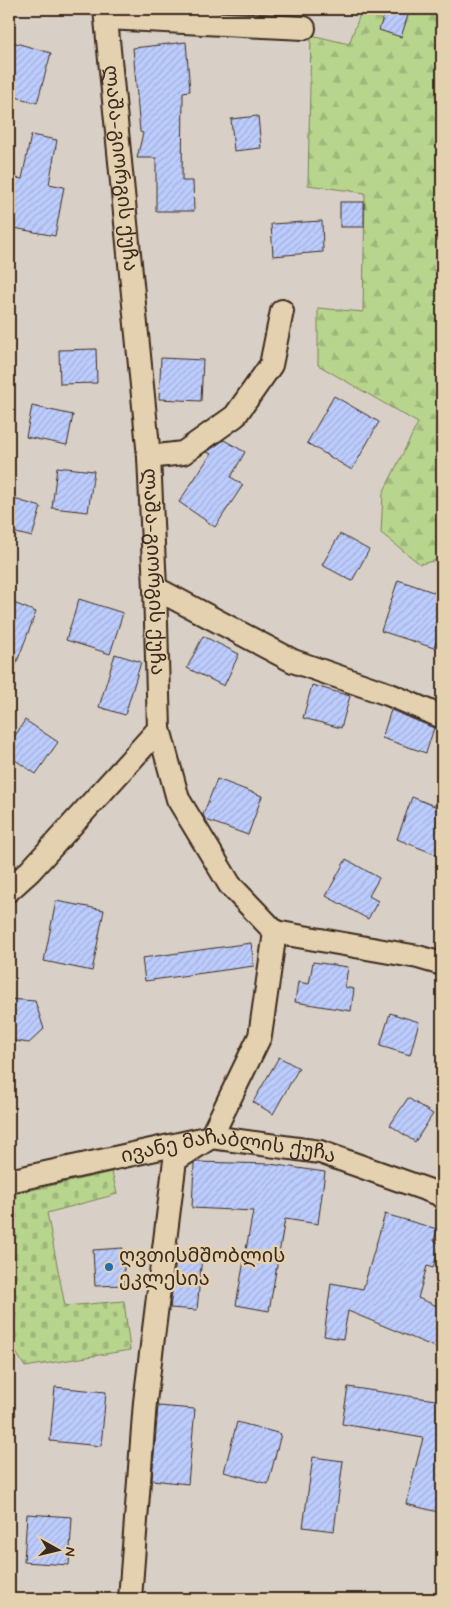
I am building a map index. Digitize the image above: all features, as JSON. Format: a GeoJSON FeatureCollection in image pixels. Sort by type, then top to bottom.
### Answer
{"type":"FeatureCollection","features":[{"type":"Feature","properties":{"kind":"street"},"geometry":{"type":"LineString","coordinates":[[106,13],[304,28]]}},
{"type":"Feature","properties":{"kind":"street","name":"ლაშა-გიორგის ქუჩა"},"geometry":{"type":"LineString","coordinates":[[106,13],[149,457],[159,729],[178,798],[230,885],[275,932]]}},
{"type":"Feature","properties":{"kind":"street"},"geometry":{"type":"LineString","coordinates":[[149,457],[183,453],[235,416],[271,365],[282,311]]}},
{"type":"Feature","properties":{"kind":"street"},"geometry":{"type":"LineString","coordinates":[[155,588],[292,661],[388,694],[442,717]]}},
{"type":"Feature","properties":{"kind":"street"},"geometry":{"type":"LineString","coordinates":[[9,890],[30,871],[159,729]]}},
{"type":"Feature","properties":{"kind":"street"},"geometry":{"type":"LineString","coordinates":[[130,1599],[145,1402],[174,1160],[211,1138],[260,1036],[275,932],[418,956],[442,964]]}},
{"type":"Feature","properties":{"kind":"street","name":"ივანე მაჩაბლის ქუჩა"},"geometry":{"type":"LineString","coordinates":[[9,1181],[211,1138],[320,1152],[439,1194],[442,1197]]}},
{"type":"Feature","properties":{"kind":"green space"},"geometry":{"type":"Polygon","coordinates":[[[362,9],[442,9],[442,559],[420,564],[381,533],[383,493],[418,423],[318,365],[318,308],[363,312],[365,193],[308,185],[311,35],[349,44],[362,9]]]}},
{"type":"Feature","properties":{"kind":"green space"},"geometry":{"type":"Polygon","coordinates":[[[112,1172],[117,1194],[47,1213],[65,1306],[124,1301],[130,1350],[25,1367],[9,1341],[9,1195],[112,1172]]]}},
{"type":"Feature","properties":{"kind":"building"},"geometry":{"type":"Polygon","coordinates":[[[386,9],[410,9],[401,37],[379,30],[386,9]]]}},
{"type":"Feature","properties":{"kind":"building"},"geometry":{"type":"Polygon","coordinates":[[[9,41],[51,53],[37,103],[9,95],[9,41]]]}},
{"type":"Feature","properties":{"kind":"building"},"geometry":{"type":"Polygon","coordinates":[[[186,42],[190,91],[183,92],[182,181],[193,181],[194,211],[156,211],[156,158],[137,158],[143,133],[140,132],[133,48],[186,42]]]}},
{"type":"Feature","properties":{"kind":"building"},"geometry":{"type":"Polygon","coordinates":[[[258,116],[261,148],[234,151],[231,119],[258,116]]]}},
{"type":"Feature","properties":{"kind":"building"},"geometry":{"type":"Polygon","coordinates":[[[31,135],[57,140],[49,184],[64,187],[55,236],[9,227],[9,177],[22,179],[31,135]]]}},
{"type":"Feature","properties":{"kind":"building"},"geometry":{"type":"Polygon","coordinates":[[[340,202],[364,202],[364,227],[340,227],[340,202]]]}},
{"type":"Feature","properties":{"kind":"building"},"geometry":{"type":"Polygon","coordinates":[[[322,221],[323,252],[273,256],[271,224],[322,221]]]}},
{"type":"Feature","properties":{"kind":"building"},"geometry":{"type":"Polygon","coordinates":[[[96,349],[97,383],[60,384],[59,350],[96,349]]]}},
{"type":"Feature","properties":{"kind":"building"},"geometry":{"type":"Polygon","coordinates":[[[161,358],[203,360],[201,401],[159,399],[161,358]]]}},
{"type":"Feature","properties":{"kind":"building"},"geometry":{"type":"Polygon","coordinates":[[[334,396],[379,422],[352,470],[307,443],[334,396]]]}},
{"type":"Feature","properties":{"kind":"building"},"geometry":{"type":"Polygon","coordinates":[[[32,406],[73,415],[67,445],[26,437],[32,406]]]}},
{"type":"Feature","properties":{"kind":"building"},"geometry":{"type":"Polygon","coordinates":[[[224,440],[245,452],[231,477],[243,485],[215,527],[179,502],[211,454],[207,452],[224,440]]]}},
{"type":"Feature","properties":{"kind":"building"},"geometry":{"type":"Polygon","coordinates":[[[57,467],[94,471],[88,512],[52,508],[57,467]]]}},
{"type":"Feature","properties":{"kind":"building"},"geometry":{"type":"Polygon","coordinates":[[[14,499],[41,507],[32,537],[9,531],[9,518],[14,499]]]}},
{"type":"Feature","properties":{"kind":"building"},"geometry":{"type":"Polygon","coordinates":[[[340,534],[369,550],[352,581],[322,565],[340,534]]]}},
{"type":"Feature","properties":{"kind":"building"},"geometry":{"type":"Polygon","coordinates":[[[398,580],[442,595],[442,624],[434,648],[381,631],[398,580]]]}},
{"type":"Feature","properties":{"kind":"building"},"geometry":{"type":"Polygon","coordinates":[[[79,599],[123,613],[110,654],[66,640],[79,599]]]}},
{"type":"Feature","properties":{"kind":"building"},"geometry":{"type":"Polygon","coordinates":[[[9,601],[36,612],[10,680],[9,679],[9,601]]]}},
{"type":"Feature","properties":{"kind":"building"},"geometry":{"type":"Polygon","coordinates":[[[203,636],[239,654],[224,686],[187,668],[203,636]]]}},
{"type":"Feature","properties":{"kind":"building"},"geometry":{"type":"Polygon","coordinates":[[[115,654],[141,662],[125,715],[99,707],[115,654]]]}},
{"type":"Feature","properties":{"kind":"building"},"geometry":{"type":"Polygon","coordinates":[[[312,685],[350,696],[341,728],[303,718],[312,685]]]}},
{"type":"Feature","properties":{"kind":"building"},"geometry":{"type":"Polygon","coordinates":[[[391,710],[434,728],[426,753],[382,738],[391,710]]]}},
{"type":"Feature","properties":{"kind":"building"},"geometry":{"type":"Polygon","coordinates":[[[25,720],[58,742],[36,774],[9,756],[9,745],[25,720]]]}},
{"type":"Feature","properties":{"kind":"building"},"geometry":{"type":"Polygon","coordinates":[[[217,779],[262,796],[248,835],[206,820],[203,815],[217,779]]]}},
{"type":"Feature","properties":{"kind":"building"},"geometry":{"type":"Polygon","coordinates":[[[412,797],[442,809],[442,857],[397,839],[412,797]]]}},
{"type":"Feature","properties":{"kind":"building"},"geometry":{"type":"Polygon","coordinates":[[[346,859],[379,878],[369,896],[378,901],[368,919],[326,896],[346,859]]]}},
{"type":"Feature","properties":{"kind":"building"},"geometry":{"type":"Polygon","coordinates":[[[56,901],[104,910],[92,971],[44,961],[56,901]]]}},
{"type":"Feature","properties":{"kind":"building"},"geometry":{"type":"Polygon","coordinates":[[[251,943],[254,966],[145,981],[142,958],[251,943]]]}},
{"type":"Feature","properties":{"kind":"building"},"geometry":{"type":"Polygon","coordinates":[[[313,962],[348,967],[345,987],[354,989],[351,1011],[295,1002],[298,982],[309,984],[313,962]]]}},
{"type":"Feature","properties":{"kind":"building"},"geometry":{"type":"Polygon","coordinates":[[[9,999],[35,1001],[44,1029],[29,1043],[9,1040],[9,999]]]}},
{"type":"Feature","properties":{"kind":"building"},"geometry":{"type":"Polygon","coordinates":[[[390,1013],[419,1022],[410,1055],[380,1046],[390,1013]]]}},
{"type":"Feature","properties":{"kind":"building"},"geometry":{"type":"Polygon","coordinates":[[[279,1057],[299,1068],[273,1114],[253,1102],[279,1057]]]}},
{"type":"Feature","properties":{"kind":"building"},"geometry":{"type":"Polygon","coordinates":[[[408,1098],[433,1114],[415,1142],[390,1125],[408,1098]]]}},
{"type":"Feature","properties":{"kind":"building"},"geometry":{"type":"Polygon","coordinates":[[[194,1163],[270,1164],[325,1172],[318,1224],[285,1219],[269,1311],[236,1305],[253,1211],[192,1208],[194,1163]]]}},
{"type":"Feature","properties":{"kind":"building"},"geometry":{"type":"Polygon","coordinates":[[[385,1214],[437,1229],[434,1241],[441,1243],[433,1268],[427,1266],[418,1298],[442,1308],[442,1335],[437,1348],[348,1311],[343,1339],[324,1336],[331,1283],[363,1289],[385,1214]]]}},
{"type":"Feature","properties":{"kind":"building","name":"ღვთისმშობლის ეკლესია"},"geometry":{"type":"Polygon","coordinates":[[[123,1248],[125,1285],[95,1286],[93,1250],[123,1248]]]}},
{"type":"Feature","properties":{"kind":"building"},"geometry":{"type":"Polygon","coordinates":[[[177,1253],[202,1256],[197,1310],[170,1308],[177,1253]]]}},
{"type":"Feature","properties":{"kind":"building"},"geometry":{"type":"Polygon","coordinates":[[[55,1387],[106,1392],[101,1446],[50,1441],[55,1387]]]}},
{"type":"Feature","properties":{"kind":"building"},"geometry":{"type":"Polygon","coordinates":[[[348,1387],[442,1401],[442,1513],[406,1504],[423,1438],[342,1424],[348,1387]]]}},
{"type":"Feature","properties":{"kind":"building"},"geometry":{"type":"Polygon","coordinates":[[[158,1406],[195,1409],[188,1484],[152,1480],[158,1406]]]}},
{"type":"Feature","properties":{"kind":"building"},"geometry":{"type":"Polygon","coordinates":[[[237,1422],[281,1434],[268,1484],[224,1472],[237,1422]]]}},
{"type":"Feature","properties":{"kind":"building"},"geometry":{"type":"Polygon","coordinates":[[[313,1457],[343,1461],[334,1531],[303,1527],[313,1457]]]}},
{"type":"Feature","properties":{"kind":"building"},"geometry":{"type":"Polygon","coordinates":[[[27,1514],[72,1517],[69,1565],[24,1562],[27,1514]]]}},
{"type":"Feature","properties":{"kind":"place","name":"ღვთისმშობლის ეკლესია"},"geometry":{"type":"Point","coordinates":[109,1267]}}]}
